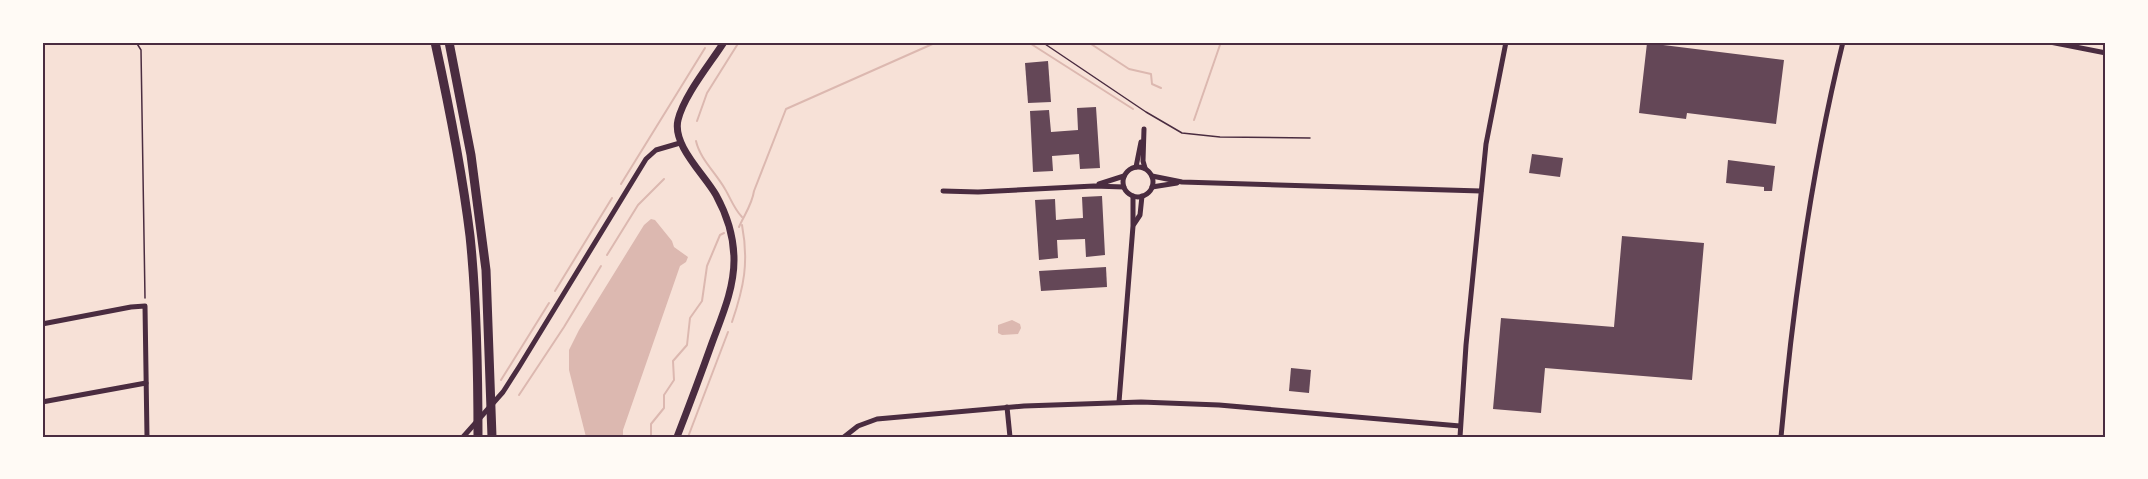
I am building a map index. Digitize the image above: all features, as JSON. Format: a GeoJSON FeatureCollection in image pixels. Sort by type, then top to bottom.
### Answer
{"type":"FeatureCollection","features":[{"type":"Feature","properties":{"kind":"highway"},"geometry":{"type":"LineString","coordinates":[[435,42],[452,122],[473,267],[478,372],[478,437]]}},
{"type":"Feature","properties":{"kind":"highway"},"geometry":{"type":"LineString","coordinates":[[449,42],[478,198],[486,270],[491,357],[492,437]]}},
{"type":"Feature","properties":{"kind":"street"},"geometry":{"type":"LineString","coordinates":[[677,437],[727,303],[733,278],[731,233],[721,205],[681,143],[677,126],[682,110],[724,42]]}},
{"type":"Feature","properties":{"kind":"street"},"geometry":{"type":"LineString","coordinates":[[1460,437],[1489,122],[1506,42]]}},
{"type":"Feature","properties":{"kind":"street"},"geometry":{"type":"LineString","coordinates":[[1781,437],[1788,360],[1808,212],[1843,42]]}},
{"type":"Feature","properties":{"kind":"street"},"geometry":{"type":"LineString","coordinates":[[2050,42],[2106,53]]}},
{"type":"Feature","properties":{"kind":"street"},"geometry":{"type":"LineString","coordinates":[[1144,129],[1143,161],[1145,168],[1152,176],[1182,182],[1481,191]]}},
{"type":"Feature","properties":{"kind":"street"},"geometry":{"type":"LineString","coordinates":[[1136,167],[1143,137]]}},
{"type":"Feature","properties":{"kind":"street"},"geometry":{"type":"LineString","coordinates":[[463,437],[503,392],[646,159],[656,150],[681,143]]}},
{"type":"Feature","properties":{"kind":"street"},"geometry":{"type":"LineString","coordinates":[[1124,187],[1124,176],[1128,170],[1136,167],[1145,168]]}},
{"type":"Feature","properties":{"kind":"street"},"geometry":{"type":"LineString","coordinates":[[1094,186],[1124,176]]}},
{"type":"Feature","properties":{"kind":"street"},"geometry":{"type":"LineString","coordinates":[[943,191],[978,192],[1094,186],[1124,187],[1133,196],[1142,196],[1152,187],[1152,176]]}},
{"type":"Feature","properties":{"kind":"street"},"geometry":{"type":"LineString","coordinates":[[1152,187],[1182,182]]}},
{"type":"Feature","properties":{"kind":"street"},"geometry":{"type":"LineString","coordinates":[[1119,402],[1133,226],[1133,196]]}},
{"type":"Feature","properties":{"kind":"street"},"geometry":{"type":"LineString","coordinates":[[1133,226],[1140,215],[1142,196]]}},
{"type":"Feature","properties":{"kind":"street"},"geometry":{"type":"LineString","coordinates":[[42,324],[145,306],[147,437]]}},
{"type":"Feature","properties":{"kind":"street"},"geometry":{"type":"LineString","coordinates":[[42,402],[146,384]]}},
{"type":"Feature","properties":{"kind":"street"},"geometry":{"type":"LineString","coordinates":[[844,437],[858,426],[877,419],[1007,407],[1119,402],[1219,405],[1460,426]]}},
{"type":"Feature","properties":{"kind":"street"},"geometry":{"type":"LineString","coordinates":[[1007,407],[1010,437]]}},
{"type":"Feature","properties":{"kind":"path"},"geometry":{"type":"LineString","coordinates":[[136,42],[141,50],[145,306]]}},
{"type":"Feature","properties":{"kind":"path"},"geometry":{"type":"LineString","coordinates":[[1042,42],[1146,112],[1182,133],[1220,137],[1310,138]]}},
{"type":"Feature","properties":{"kind":"shaded area"},"geometry":{"type":"Polygon","coordinates":[[[651,219],[655,220],[672,241],[674,247],[688,257],[686,262],[680,266],[623,430],[623,437],[586,437],[569,370],[569,350],[644,225],[651,219]]]}},
{"type":"Feature","properties":{"kind":"shaded area"},"geometry":{"type":"Polygon","coordinates":[[[1012,320],[1020,324],[1018,334],[998,333],[998,325],[1012,320]]]}},
{"type":"Feature","properties":{"kind":"building"},"geometry":{"type":"Polygon","coordinates":[[[1647,43],[1784,60],[1776,124],[1687,113],[1686,119],[1639,113],[1647,43]]]}},
{"type":"Feature","properties":{"kind":"building"},"geometry":{"type":"Polygon","coordinates":[[[1048,61],[1051,102],[1028,103],[1025,63],[1048,61]]]}},
{"type":"Feature","properties":{"kind":"building"},"geometry":{"type":"Polygon","coordinates":[[[1096,107],[1100,168],[1080,169],[1079,154],[1052,156],[1053,171],[1033,172],[1030,111],[1049,110],[1051,132],[1078,130],[1077,108],[1096,107]]]}},
{"type":"Feature","properties":{"kind":"building"},"geometry":{"type":"Polygon","coordinates":[[[1532,154],[1563,158],[1560,177],[1529,173],[1532,154]]]}},
{"type":"Feature","properties":{"kind":"building"},"geometry":{"type":"Polygon","coordinates":[[[1728,160],[1775,166],[1772,191],[1764,191],[1764,187],[1726,183],[1728,160]]]}},
{"type":"Feature","properties":{"kind":"building"},"geometry":{"type":"Polygon","coordinates":[[[1102,196],[1105,255],[1086,257],[1085,239],[1057,240],[1058,258],[1039,260],[1035,200],[1055,199],[1056,220],[1083,218],[1082,197],[1102,196]]]}},
{"type":"Feature","properties":{"kind":"building"},"geometry":{"type":"Polygon","coordinates":[[[1622,236],[1704,243],[1692,380],[1545,368],[1541,413],[1493,409],[1501,318],[1614,327],[1622,236]]]}},
{"type":"Feature","properties":{"kind":"building"},"geometry":{"type":"Polygon","coordinates":[[[1106,267],[1107,287],[1041,291],[1039,271],[1106,267]]]}},
{"type":"Feature","properties":{"kind":"building"},"geometry":{"type":"Polygon","coordinates":[[[1291,368],[1311,370],[1309,393],[1289,391],[1291,368]]]}},
{"type":"Feature","properties":{"kind":"waterway"},"geometry":{"type":"LineString","coordinates":[[697,121],[707,93],[739,42]]}},
{"type":"Feature","properties":{"kind":"waterway"},"geometry":{"type":"LineString","coordinates":[[739,227],[752,201],[786,109],[937,42]]}},
{"type":"Feature","properties":{"kind":"waterway"},"geometry":{"type":"LineString","coordinates":[[1028,42],[1133,109]]}},
{"type":"Feature","properties":{"kind":"waterway"},"geometry":{"type":"LineString","coordinates":[[1088,42],[1129,69],[1151,74],[1152,84],[1161,88]]}},
{"type":"Feature","properties":{"kind":"waterway"},"geometry":{"type":"LineString","coordinates":[[1194,120],[1221,42]]}},
{"type":"Feature","properties":{"kind":"waterway"},"geometry":{"type":"LineString","coordinates":[[621,184],[705,48]]}},
{"type":"Feature","properties":{"kind":"waterway"},"geometry":{"type":"LineString","coordinates":[[696,141],[705,160],[742,217]]}},
{"type":"Feature","properties":{"kind":"waterway"},"geometry":{"type":"LineString","coordinates":[[607,255],[638,205],[664,179]]}},
{"type":"Feature","properties":{"kind":"waterway"},"geometry":{"type":"LineString","coordinates":[[555,291],[612,198]]}},
{"type":"Feature","properties":{"kind":"waterway"},"geometry":{"type":"LineString","coordinates":[[732,322],[744,274],[745,251],[742,225]]}},
{"type":"Feature","properties":{"kind":"waterway"},"geometry":{"type":"LineString","coordinates":[[651,437],[651,424],[664,408],[664,395],[674,380],[673,361],[687,345],[690,318],[702,301],[707,266],[720,235],[724,233]]}},
{"type":"Feature","properties":{"kind":"waterway"},"geometry":{"type":"LineString","coordinates":[[519,395],[601,266]]}},
{"type":"Feature","properties":{"kind":"waterway"},"geometry":{"type":"LineString","coordinates":[[501,380],[549,303]]}},
{"type":"Feature","properties":{"kind":"waterway"},"geometry":{"type":"LineString","coordinates":[[688,437],[728,332]]}}]}
